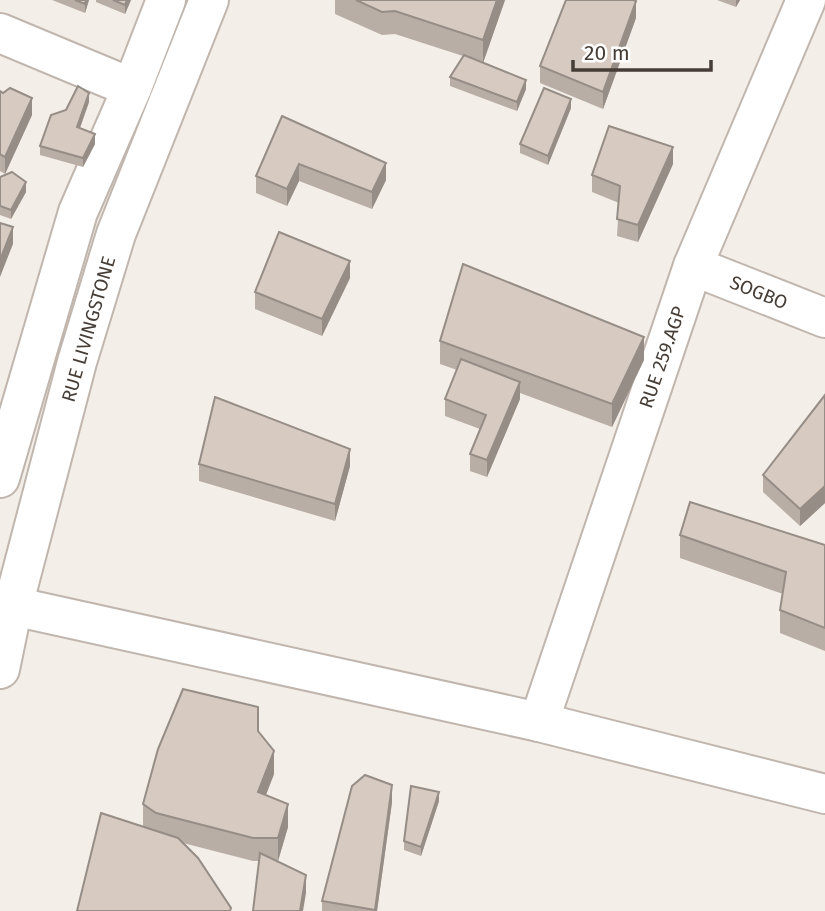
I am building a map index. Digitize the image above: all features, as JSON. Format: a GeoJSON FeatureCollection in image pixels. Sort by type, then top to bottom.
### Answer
{"type":"FeatureCollection","features":[{"type":"Feature","properties":{"kind":"street"},"geometry":{"type":"LineString","coordinates":[[0,478],[78,212],[132,88],[166,0]]}},
{"type":"Feature","properties":{"kind":"street","name":"RUE LIVINGSTONE"},"geometry":{"type":"LineString","coordinates":[[0,669],[13,606],[77,362],[108,259],[209,0]]}},
{"type":"Feature","properties":{"kind":"street","name":"RUE 259.AGP"},"geometry":{"type":"LineString","coordinates":[[539,722],[693,266],[806,0]]}},
{"type":"Feature","properties":{"kind":"street"},"geometry":{"type":"LineString","coordinates":[[0,33],[169,104]]}},
{"type":"Feature","properties":{"kind":"street","name":"SOGBO"},"geometry":{"type":"LineString","coordinates":[[693,266],[825,318]]}},
{"type":"Feature","properties":{"kind":"street"},"geometry":{"type":"LineString","coordinates":[[13,606],[539,722],[825,794]]}},
{"type":"Feature","properties":{"kind":"building"},"geometry":{"type":"Polygon","coordinates":[[[113,0],[127,0],[125,5],[113,0]]]}},
{"type":"Feature","properties":{"kind":"building"},"geometry":{"type":"Polygon","coordinates":[[[356,0],[497,0],[483,40],[395,11],[382,12],[356,0]]]}},
{"type":"Feature","properties":{"kind":"building"},"geometry":{"type":"Polygon","coordinates":[[[566,0],[636,1],[603,92],[540,66],[566,0]]]}},
{"type":"Feature","properties":{"kind":"building"},"geometry":{"type":"Polygon","coordinates":[[[464,55],[526,80],[517,102],[450,77],[464,55]]]}},
{"type":"Feature","properties":{"kind":"building"},"geometry":{"type":"Polygon","coordinates":[[[78,86],[89,93],[77,127],[95,134],[83,158],[40,146],[51,115],[66,110],[78,86]]]}},
{"type":"Feature","properties":{"kind":"building"},"geometry":{"type":"Polygon","coordinates":[[[10,88],[32,98],[5,157],[0,154],[0,91],[3,93],[10,88]]]}},
{"type":"Feature","properties":{"kind":"building"},"geometry":{"type":"Polygon","coordinates":[[[544,88],[571,99],[548,156],[520,144],[544,88]]]}},
{"type":"Feature","properties":{"kind":"building"},"geometry":{"type":"Polygon","coordinates":[[[282,116],[386,163],[372,192],[299,164],[287,189],[256,176],[282,116]]]}},
{"type":"Feature","properties":{"kind":"building"},"geometry":{"type":"Polygon","coordinates":[[[609,126],[673,147],[638,225],[617,219],[620,186],[592,175],[609,126]]]}},
{"type":"Feature","properties":{"kind":"building"},"geometry":{"type":"Polygon","coordinates":[[[12,172],[26,182],[11,210],[0,206],[0,177],[12,172]]]}},
{"type":"Feature","properties":{"kind":"building"},"geometry":{"type":"Polygon","coordinates":[[[0,223],[13,227],[0,260],[0,223]]]}},
{"type":"Feature","properties":{"kind":"building"},"geometry":{"type":"Polygon","coordinates":[[[279,232],[350,261],[322,319],[255,292],[279,232]]]}},
{"type":"Feature","properties":{"kind":"building"},"geometry":{"type":"Polygon","coordinates":[[[463,264],[644,337],[612,404],[440,341],[463,264]]]}},
{"type":"Feature","properties":{"kind":"building"},"geometry":{"type":"Polygon","coordinates":[[[461,359],[520,382],[487,460],[470,454],[486,415],[445,399],[461,359]]]}},
{"type":"Feature","properties":{"kind":"building"},"geometry":{"type":"Polygon","coordinates":[[[825,395],[825,486],[800,509],[763,475],[825,395]]]}},
{"type":"Feature","properties":{"kind":"building"},"geometry":{"type":"Polygon","coordinates":[[[215,397],[350,449],[335,504],[199,464],[215,397]]]}},
{"type":"Feature","properties":{"kind":"building"},"geometry":{"type":"Polygon","coordinates":[[[690,502],[825,545],[825,628],[780,610],[786,572],[680,535],[690,502]]]}},
{"type":"Feature","properties":{"kind":"building"},"geometry":{"type":"Polygon","coordinates":[[[183,689],[258,707],[258,731],[274,751],[258,792],[288,804],[278,838],[253,838],[156,813],[143,804],[158,749],[183,689]]]}},
{"type":"Feature","properties":{"kind":"building"},"geometry":{"type":"Polygon","coordinates":[[[365,775],[392,785],[375,910],[322,901],[352,786],[365,775]]]}},
{"type":"Feature","properties":{"kind":"building"},"geometry":{"type":"Polygon","coordinates":[[[411,786],[439,792],[421,847],[404,841],[411,786]]]}},
{"type":"Feature","properties":{"kind":"building"},"geometry":{"type":"Polygon","coordinates":[[[101,813],[178,838],[198,858],[231,908],[230,911],[77,911],[101,813]]]}},
{"type":"Feature","properties":{"kind":"building"},"geometry":{"type":"Polygon","coordinates":[[[260,853],[306,875],[300,911],[253,911],[260,853]]]}}]}
